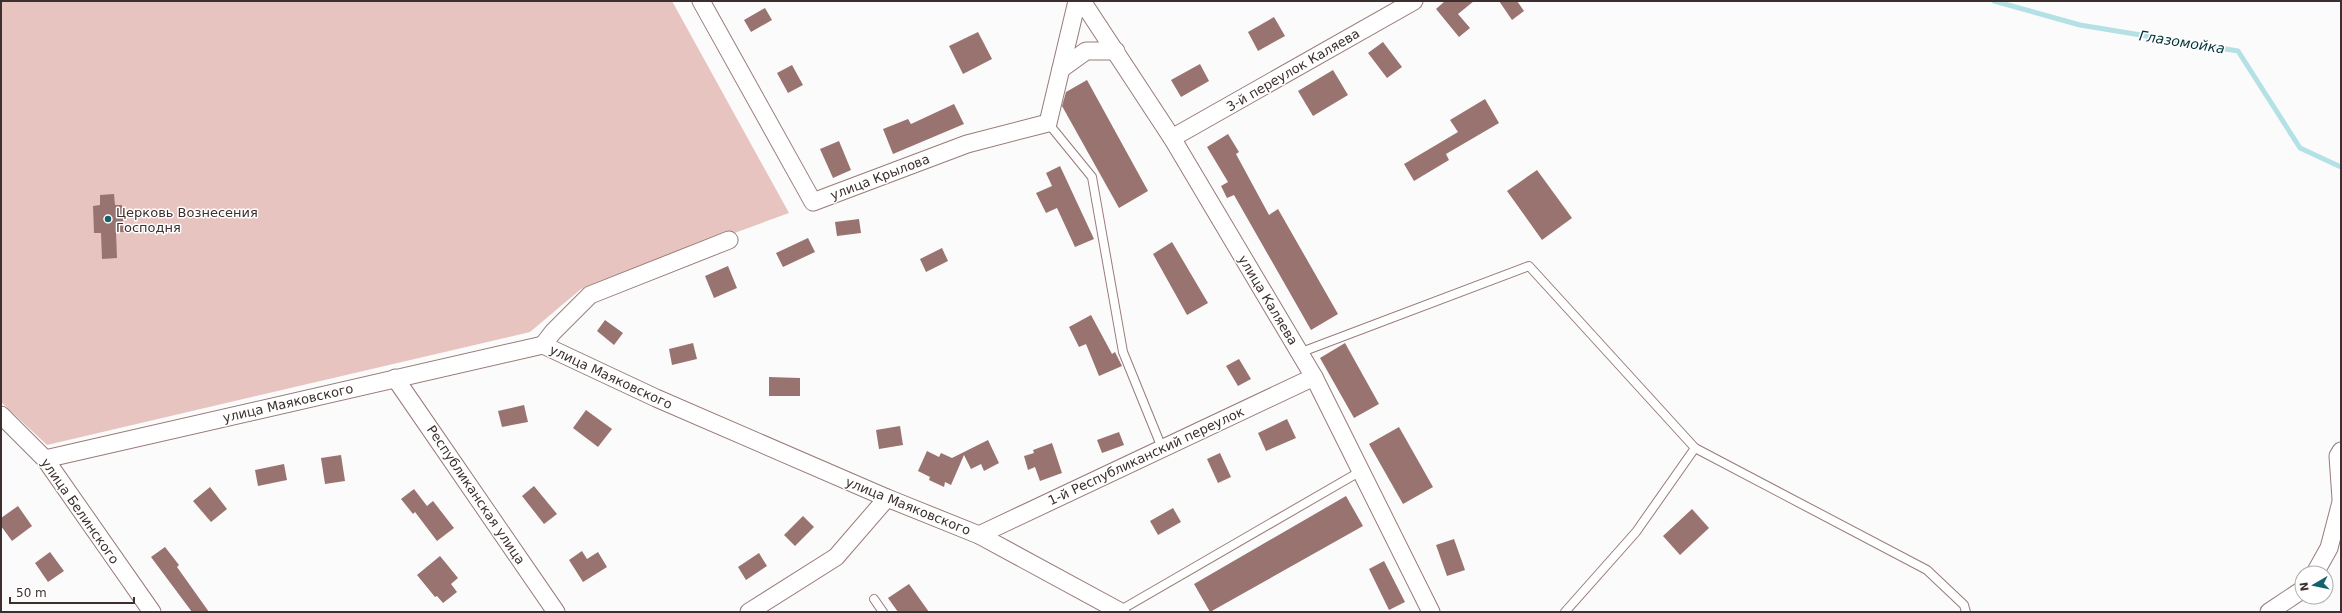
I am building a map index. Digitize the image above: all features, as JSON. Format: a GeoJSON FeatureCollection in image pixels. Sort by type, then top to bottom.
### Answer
{"type":"FeatureCollection","features":[{"type":"Feature","properties":{"kind":"street","name":"улица Крылова"},"geometry":{"type":"LineString","coordinates":[[701,1],[812,202],[967,144],[1048,123]]}},
{"type":"Feature","properties":{"kind":"street"},"geometry":{"type":"LineString","coordinates":[[1048,123],[1077,1]]}},
{"type":"Feature","properties":{"kind":"street","name":"улица Каляева"},"geometry":{"type":"LineString","coordinates":[[1082,1],[1172,138],[1314,377],[1431,612]]}},
{"type":"Feature","properties":{"kind":"street","name":"3-й переулок Каляева"},"geometry":{"type":"LineString","coordinates":[[1172,138],[1414,1]]}},
{"type":"Feature","properties":{"kind":"street"},"geometry":{"type":"LineString","coordinates":[[1061,69],[1086,51],[1116,51]]}},
{"type":"Feature","properties":{"kind":"street"},"geometry":{"type":"LineString","coordinates":[[543,345],[553,332],[590,295],[729,240]]}},
{"type":"Feature","properties":{"kind":"street","name":"улица Маяковского"},"geometry":{"type":"LineString","coordinates":[[45,459],[543,345],[656,398],[887,498],[979,534],[1120,612]]}},
{"type":"Feature","properties":{"kind":"street","name":"1-й Республиканский переулок"},"geometry":{"type":"LineString","coordinates":[[979,534],[1314,377]]}},
{"type":"Feature","properties":{"kind":"street","name":"Республиканская улица"},"geometry":{"type":"LineString","coordinates":[[396,378],[556,612]]}},
{"type":"Feature","properties":{"kind":"street","name":"улица Белинского"},"geometry":{"type":"LineString","coordinates":[[1,415],[45,459],[152,612]]}},
{"type":"Feature","properties":{"kind":"street"},"geometry":{"type":"LineString","coordinates":[[2319,565],[2328,548],[2341,500],[2338,456],[2341,451]]}},
{"type":"Feature","properties":{"kind":"street"},"geometry":{"type":"LineString","coordinates":[[749,612],[836,557],[887,498]]}},
{"type":"Feature","properties":{"kind":"street"},"geometry":{"type":"LineString","coordinates":[[2269,612],[2294,595]]}},
{"type":"Feature","properties":{"kind":"lane"},"geometry":{"type":"LineString","coordinates":[[1048,123],[1092,177],[1124,352],[1162,448]]}},
{"type":"Feature","properties":{"kind":"lane"},"geometry":{"type":"LineString","coordinates":[[1299,353],[1529,266],[1695,448],[1927,570],[1964,605],[1966,612]]}},
{"type":"Feature","properties":{"kind":"lane"},"geometry":{"type":"LineString","coordinates":[[1565,612],[1636,532],[1695,448]]}},
{"type":"Feature","properties":{"kind":"lane"},"geometry":{"type":"LineString","coordinates":[[1120,612],[1361,471]]}},
{"type":"Feature","properties":{"kind":"lane"},"geometry":{"type":"LineString","coordinates":[[874,599],[883,612]]}},
{"type":"Feature","properties":{"kind":"shaded area"},"geometry":{"type":"Polygon","coordinates":[[[1,1],[672,1],[789,213],[581,289],[530,332],[47,445],[1,402],[1,1]]]}},
{"type":"Feature","properties":{"kind":"building"},"geometry":{"type":"Polygon","coordinates":[[[1445,1],[1474,1],[1458,14],[1470,28],[1459,37],[1436,9],[1445,1]]]}},
{"type":"Feature","properties":{"kind":"building"},"geometry":{"type":"Polygon","coordinates":[[[1499,1],[1517,1],[1524,11],[1512,20],[1499,1]]]}},
{"type":"Feature","properties":{"kind":"building"},"geometry":{"type":"Polygon","coordinates":[[[765,8],[772,20],[751,32],[744,20],[765,8]]]}},
{"type":"Feature","properties":{"kind":"building"},"geometry":{"type":"Polygon","coordinates":[[[1274,17],[1285,36],[1258,51],[1248,32],[1274,17]]]}},
{"type":"Feature","properties":{"kind":"building"},"geometry":{"type":"Polygon","coordinates":[[[978,32],[992,59],[963,74],[949,46],[978,32]]]}},
{"type":"Feature","properties":{"kind":"building"},"geometry":{"type":"Polygon","coordinates":[[[1383,42],[1402,67],[1387,78],[1368,53],[1383,42]]]}},
{"type":"Feature","properties":{"kind":"building"},"geometry":{"type":"Polygon","coordinates":[[[1200,64],[1209,81],[1181,97],[1171,80],[1200,64]]]}},
{"type":"Feature","properties":{"kind":"building"},"geometry":{"type":"Polygon","coordinates":[[[792,65],[803,85],[788,93],[777,73],[792,65]]]}},
{"type":"Feature","properties":{"kind":"building"},"geometry":{"type":"Polygon","coordinates":[[[1333,70],[1348,95],[1313,116],[1298,91],[1333,70]]]}},
{"type":"Feature","properties":{"kind":"building"},"geometry":{"type":"Polygon","coordinates":[[[1087,80],[1148,191],[1119,208],[1062,106],[1066,92],[1087,80]]]}},
{"type":"Feature","properties":{"kind":"building"},"geometry":{"type":"Polygon","coordinates":[[[1485,99],[1499,123],[1446,154],[1449,160],[1414,181],[1404,164],[1458,132],[1450,120],[1485,99]]]}},
{"type":"Feature","properties":{"kind":"building"},"geometry":{"type":"Polygon","coordinates":[[[954,104],[964,124],[893,154],[883,129],[908,119],[911,124],[954,104]]]}},
{"type":"Feature","properties":{"kind":"building"},"geometry":{"type":"Polygon","coordinates":[[[1228,134],[1239,152],[1236,154],[1269,215],[1278,209],[1338,314],[1311,330],[1234,195],[1227,198],[1221,186],[1228,182],[1207,147],[1228,134]]]}},
{"type":"Feature","properties":{"kind":"building"},"geometry":{"type":"Polygon","coordinates":[[[839,141],[851,170],[833,178],[820,149],[839,141]]]}},
{"type":"Feature","properties":{"kind":"building"},"geometry":{"type":"Polygon","coordinates":[[[1060,166],[1094,239],[1075,247],[1057,208],[1046,213],[1036,193],[1052,186],[1046,173],[1060,166]]]}},
{"type":"Feature","properties":{"kind":"building"},"geometry":{"type":"Polygon","coordinates":[[[1537,170],[1572,218],[1542,240],[1507,191],[1537,170]]]}},
{"type":"Feature","properties":{"kind":"building","name":"Церковь Вознесения Господня"},"geometry":{"type":"Polygon","coordinates":[[[114,194],[115,205],[122,205],[124,232],[116,232],[117,258],[102,259],[101,233],[94,233],[93,206],[100,205],[100,195],[114,194]]]}},
{"type":"Feature","properties":{"kind":"building"},"geometry":{"type":"Polygon","coordinates":[[[859,219],[861,233],[837,236],[835,222],[859,219]]]}},
{"type":"Feature","properties":{"kind":"building"},"geometry":{"type":"Polygon","coordinates":[[[808,238],[815,252],[783,267],[776,253],[808,238]]]}},
{"type":"Feature","properties":{"kind":"building"},"geometry":{"type":"Polygon","coordinates":[[[1172,242],[1208,303],[1187,315],[1153,254],[1172,242]]]}},
{"type":"Feature","properties":{"kind":"building"},"geometry":{"type":"Polygon","coordinates":[[[942,248],[948,261],[926,272],[920,259],[942,248]]]}},
{"type":"Feature","properties":{"kind":"building"},"geometry":{"type":"Polygon","coordinates":[[[728,266],[737,288],[714,298],[705,276],[728,266]]]}},
{"type":"Feature","properties":{"kind":"building"},"geometry":{"type":"Polygon","coordinates":[[[1091,315],[1112,354],[1115,352],[1122,366],[1099,376],[1086,344],[1079,347],[1069,327],[1091,315]]]}},
{"type":"Feature","properties":{"kind":"building"},"geometry":{"type":"Polygon","coordinates":[[[605,320],[623,333],[614,345],[597,331],[605,320]]]}},
{"type":"Feature","properties":{"kind":"building"},"geometry":{"type":"Polygon","coordinates":[[[693,343],[697,359],[672,365],[669,349],[693,343]]]}},
{"type":"Feature","properties":{"kind":"building"},"geometry":{"type":"Polygon","coordinates":[[[1345,343],[1379,404],[1354,418],[1320,358],[1345,343]]]}},
{"type":"Feature","properties":{"kind":"building"},"geometry":{"type":"Polygon","coordinates":[[[1239,359],[1251,379],[1238,386],[1226,366],[1239,359]]]}},
{"type":"Feature","properties":{"kind":"building"},"geometry":{"type":"Polygon","coordinates":[[[769,377],[800,378],[800,396],[769,396],[769,377]]]}},
{"type":"Feature","properties":{"kind":"building"},"geometry":{"type":"Polygon","coordinates":[[[524,405],[528,422],[502,427],[498,411],[524,405]]]}},
{"type":"Feature","properties":{"kind":"building"},"geometry":{"type":"Polygon","coordinates":[[[586,410],[612,429],[598,447],[573,428],[586,410]]]}},
{"type":"Feature","properties":{"kind":"building"},"geometry":{"type":"Polygon","coordinates":[[[1287,419],[1296,438],[1266,451],[1258,433],[1287,419]]]}},
{"type":"Feature","properties":{"kind":"building"},"geometry":{"type":"Polygon","coordinates":[[[900,426],[903,445],[879,449],[876,430],[900,426]]]}},
{"type":"Feature","properties":{"kind":"building"},"geometry":{"type":"Polygon","coordinates":[[[1399,427],[1433,487],[1403,504],[1369,444],[1399,427]]]}},
{"type":"Feature","properties":{"kind":"building"},"geometry":{"type":"Polygon","coordinates":[[[1119,432],[1124,445],[1102,453],[1097,440],[1119,432]]]}},
{"type":"Feature","properties":{"kind":"building"},"geometry":{"type":"Polygon","coordinates":[[[988,440],[999,463],[984,471],[981,464],[971,469],[964,455],[951,485],[945,482],[944,487],[929,480],[930,477],[918,471],[927,451],[939,457],[941,453],[952,458],[988,440]]]}},
{"type":"Feature","properties":{"kind":"building"},"geometry":{"type":"Polygon","coordinates":[[[1052,443],[1062,473],[1040,481],[1035,467],[1028,470],[1024,456],[1034,453],[1033,450],[1052,443]]]}},
{"type":"Feature","properties":{"kind":"building"},"geometry":{"type":"Polygon","coordinates":[[[1220,453],[1231,477],[1218,483],[1207,459],[1220,453]]]}},
{"type":"Feature","properties":{"kind":"building"},"geometry":{"type":"Polygon","coordinates":[[[341,455],[345,481],[325,484],[321,458],[341,455]]]}},
{"type":"Feature","properties":{"kind":"building"},"geometry":{"type":"Polygon","coordinates":[[[284,464],[287,480],[258,486],[255,470],[284,464]]]}},
{"type":"Feature","properties":{"kind":"building"},"geometry":{"type":"Polygon","coordinates":[[[534,486],[557,514],[544,524],[522,496],[534,486]]]}},
{"type":"Feature","properties":{"kind":"building"},"geometry":{"type":"Polygon","coordinates":[[[210,487],[227,509],[211,522],[193,501],[210,487]]]}},
{"type":"Feature","properties":{"kind":"building"},"geometry":{"type":"Polygon","coordinates":[[[414,489],[427,506],[433,501],[454,528],[437,541],[415,512],[413,514],[401,499],[414,489]]]}},
{"type":"Feature","properties":{"kind":"building"},"geometry":{"type":"Polygon","coordinates":[[[1346,496],[1363,526],[1210,612],[1194,584],[1346,496]]]}},
{"type":"Feature","properties":{"kind":"building"},"geometry":{"type":"Polygon","coordinates":[[[18,506],[32,526],[12,541],[1,526],[1,518],[18,506]]]}},
{"type":"Feature","properties":{"kind":"building"},"geometry":{"type":"Polygon","coordinates":[[[1173,508],[1181,522],[1158,535],[1150,521],[1173,508]]]}},
{"type":"Feature","properties":{"kind":"building"},"geometry":{"type":"Polygon","coordinates":[[[1692,509],[1709,528],[1680,555],[1663,536],[1692,509]]]}},
{"type":"Feature","properties":{"kind":"building"},"geometry":{"type":"Polygon","coordinates":[[[803,516],[814,527],[795,546],[784,535],[803,516]]]}},
{"type":"Feature","properties":{"kind":"building"},"geometry":{"type":"Polygon","coordinates":[[[1454,539],[1465,570],[1447,576],[1436,545],[1454,539]]]}},
{"type":"Feature","properties":{"kind":"building"},"geometry":{"type":"Polygon","coordinates":[[[165,547],[179,565],[177,567],[209,612],[192,612],[151,557],[165,547]]]}},
{"type":"Feature","properties":{"kind":"building"},"geometry":{"type":"Polygon","coordinates":[[[582,551],[587,559],[598,552],[607,567],[583,582],[569,560],[582,551]]]}},
{"type":"Feature","properties":{"kind":"building"},"geometry":{"type":"Polygon","coordinates":[[[50,552],[64,571],[48,582],[35,563],[50,552]]]}},
{"type":"Feature","properties":{"kind":"building"},"geometry":{"type":"Polygon","coordinates":[[[759,553],[767,566],[746,580],[738,567],[759,553]]]}},
{"type":"Feature","properties":{"kind":"building"},"geometry":{"type":"Polygon","coordinates":[[[440,556],[458,578],[451,584],[457,592],[443,603],[437,596],[435,597],[417,575],[440,556]]]}},
{"type":"Feature","properties":{"kind":"building"},"geometry":{"type":"Polygon","coordinates":[[[1384,561],[1405,602],[1389,610],[1369,569],[1384,561]]]}},
{"type":"Feature","properties":{"kind":"building"},"geometry":{"type":"Polygon","coordinates":[[[909,584],[929,612],[898,612],[888,598],[909,584]]]}},
{"type":"Feature","properties":{"kind":"waterway","name":"Глазомойка"},"geometry":{"type":"LineString","coordinates":[[1994,1],[2080,25],[2238,51],[2300,148],[2341,167]]}},
{"type":"Feature","properties":{"kind":"place","name":"Церковь Вознесения Господня"},"geometry":{"type":"Point","coordinates":[108,219]}}]}
